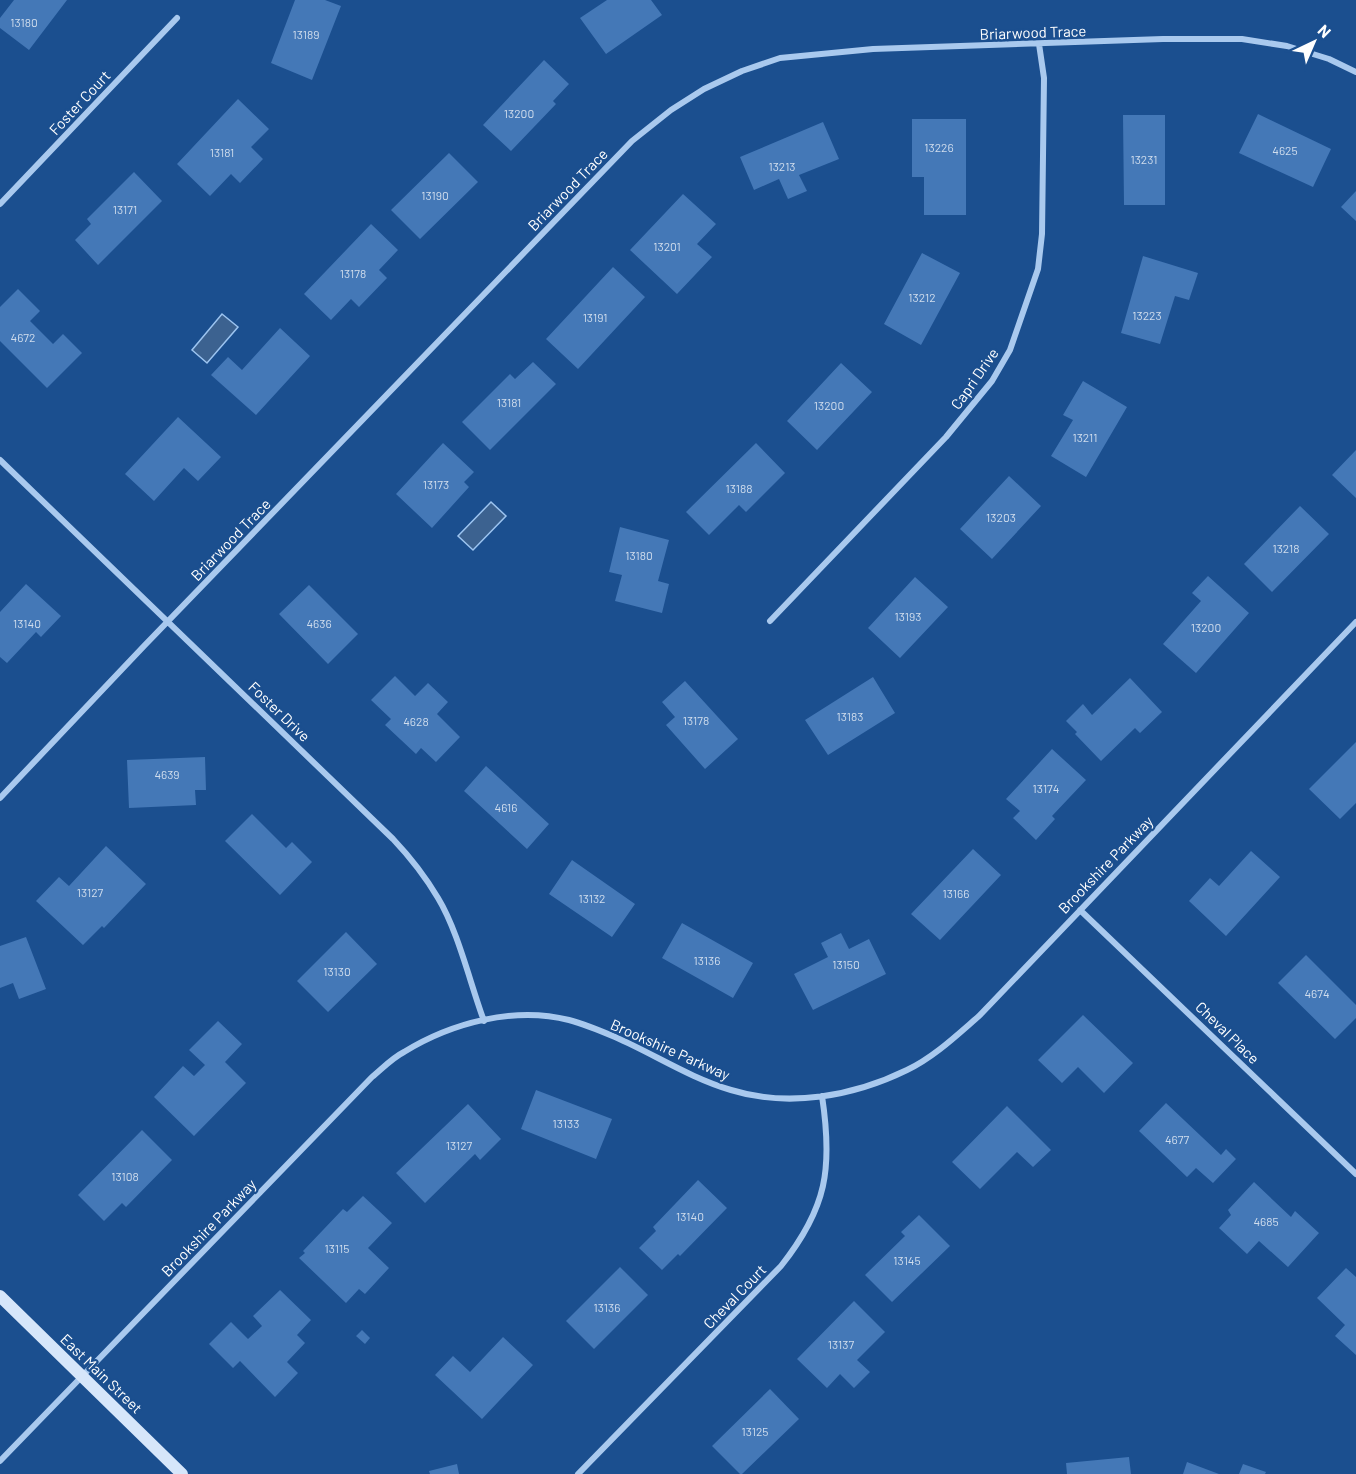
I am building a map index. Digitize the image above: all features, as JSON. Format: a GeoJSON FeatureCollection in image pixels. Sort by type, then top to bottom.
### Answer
{"type":"FeatureCollection","features":[{"type":"Feature","properties":{"kind":"main road","name":"East Main Street"},"geometry":{"type":"LineString","coordinates":[[0,1296],[182,1474]]}},
{"type":"Feature","properties":{"kind":"street","name":"Foster Court"},"geometry":{"type":"LineString","coordinates":[[0,204],[177,18]]}},
{"type":"Feature","properties":{"kind":"street","name":"Briarwood Trace"},"geometry":{"type":"LineString","coordinates":[[0,798],[632,141],[704,89],[742,71],[780,58],[873,49],[1163,39],[1242,39],[1287,46],[1329,58],[1356,72]]}},
{"type":"Feature","properties":{"kind":"street","name":"Capri Drive"},"geometry":{"type":"LineString","coordinates":[[770,621],[946,437],[992,381],[1010,350],[1038,269],[1042,234],[1044,78],[1040,44]]}},
{"type":"Feature","properties":{"kind":"street","name":"Foster Drive"},"geometry":{"type":"LineString","coordinates":[[0,460],[414,861],[439,899],[450,923],[484,1021]]}},
{"type":"Feature","properties":{"kind":"street","name":"Brookshire Parkway"},"geometry":{"type":"LineString","coordinates":[[0,1461],[372,1077],[401,1053],[435,1035],[466,1023],[526,1015],[568,1020],[615,1037],[731,1091],[766,1097],[809,1098],[855,1091],[908,1070],[946,1045],[979,1016],[1356,622]]}},
{"type":"Feature","properties":{"kind":"street","name":"Cheval Place"},"geometry":{"type":"LineString","coordinates":[[1080,910],[1356,1174]]}},
{"type":"Feature","properties":{"kind":"street","name":"Cheval Court"},"geometry":{"type":"LineString","coordinates":[[578,1474],[781,1266],[801,1241],[814,1215],[825,1183],[828,1146],[822,1096]]}},
{"type":"Feature","properties":{"kind":"water"},"geometry":{"type":"Polygon","coordinates":[[[222,314],[238,327],[207,363],[192,350],[222,314]]]}},
{"type":"Feature","properties":{"kind":"water"},"geometry":{"type":"Polygon","coordinates":[[[491,502],[506,516],[473,550],[458,536],[491,502]]]}},
{"type":"Feature","properties":{"kind":"building"},"geometry":{"type":"Polygon","coordinates":[[[14,0],[67,0],[29,50],[0,28],[0,18],[14,0]]]}},
{"type":"Feature","properties":{"kind":"building"},"geometry":{"type":"Polygon","coordinates":[[[295,0],[325,0],[341,6],[312,80],[271,63],[295,0]]]}},
{"type":"Feature","properties":{"kind":"building"},"geometry":{"type":"Polygon","coordinates":[[[607,0],[651,0],[662,15],[606,54],[580,18],[607,0]]]}},
{"type":"Feature","properties":{"kind":"building"},"geometry":{"type":"Polygon","coordinates":[[[544,60],[569,84],[553,101],[556,104],[511,151],[483,125],[544,60]]]}},
{"type":"Feature","properties":{"kind":"building"},"geometry":{"type":"Polygon","coordinates":[[[238,99],[269,129],[251,147],[263,159],[240,183],[231,174],[210,196],[177,164],[238,99]]]}},
{"type":"Feature","properties":{"kind":"building"},"geometry":{"type":"Polygon","coordinates":[[[1258,114],[1331,149],[1313,187],[1239,153],[1258,114]]]}},
{"type":"Feature","properties":{"kind":"building"},"geometry":{"type":"Polygon","coordinates":[[[1123,115],[1165,115],[1165,205],[1124,205],[1123,115]]]}},
{"type":"Feature","properties":{"kind":"building"},"geometry":{"type":"Polygon","coordinates":[[[912,119],[966,119],[966,215],[924,215],[924,177],[912,177],[912,119]]]}},
{"type":"Feature","properties":{"kind":"building"},"geometry":{"type":"Polygon","coordinates":[[[823,122],[839,159],[799,175],[807,191],[788,199],[779,179],[754,190],[740,157],[823,122]]]}},
{"type":"Feature","properties":{"kind":"building"},"geometry":{"type":"Polygon","coordinates":[[[449,153],[478,182],[420,239],[391,210],[449,153]]]}},
{"type":"Feature","properties":{"kind":"building"},"geometry":{"type":"Polygon","coordinates":[[[134,172],[162,201],[98,265],[75,240],[91,224],[87,219],[134,172]]]}},
{"type":"Feature","properties":{"kind":"building"},"geometry":{"type":"Polygon","coordinates":[[[1356,191],[1356,221],[1341,207],[1356,191]]]}},
{"type":"Feature","properties":{"kind":"building"},"geometry":{"type":"Polygon","coordinates":[[[683,194],[716,224],[697,244],[712,257],[677,294],[630,250],[683,194]]]}},
{"type":"Feature","properties":{"kind":"building"},"geometry":{"type":"Polygon","coordinates":[[[371,224],[398,250],[379,270],[387,278],[359,307],[351,299],[331,320],[304,294],[371,224]]]}},
{"type":"Feature","properties":{"kind":"building"},"geometry":{"type":"Polygon","coordinates":[[[922,253],[960,273],[921,345],[884,324],[922,253]]]}},
{"type":"Feature","properties":{"kind":"building"},"geometry":{"type":"Polygon","coordinates":[[[1143,256],[1198,273],[1189,300],[1175,296],[1160,344],[1121,333],[1143,256]]]}},
{"type":"Feature","properties":{"kind":"building"},"geometry":{"type":"Polygon","coordinates":[[[613,267],[645,297],[578,369],[546,339],[613,267]]]}},
{"type":"Feature","properties":{"kind":"building"},"geometry":{"type":"Polygon","coordinates":[[[18,289],[40,311],[30,321],[53,344],[63,334],[82,353],[47,388],[0,341],[0,307],[18,289]]]}},
{"type":"Feature","properties":{"kind":"building"},"geometry":{"type":"Polygon","coordinates":[[[280,328],[310,356],[256,415],[211,375],[228,357],[242,370],[280,328]]]}},
{"type":"Feature","properties":{"kind":"building"},"geometry":{"type":"Polygon","coordinates":[[[533,362],[556,384],[490,450],[462,422],[510,374],[515,379],[533,362]]]}},
{"type":"Feature","properties":{"kind":"building"},"geometry":{"type":"Polygon","coordinates":[[[841,363],[872,392],[817,450],[787,421],[841,363]]]}},
{"type":"Feature","properties":{"kind":"building"},"geometry":{"type":"Polygon","coordinates":[[[1083,381],[1127,407],[1086,477],[1051,456],[1073,420],[1063,415],[1083,381]]]}},
{"type":"Feature","properties":{"kind":"building"},"geometry":{"type":"Polygon","coordinates":[[[178,417],[221,457],[198,481],[184,468],[154,501],[125,474],[178,417]]]}},
{"type":"Feature","properties":{"kind":"building"},"geometry":{"type":"Polygon","coordinates":[[[443,443],[474,472],[464,482],[469,487],[432,528],[396,494],[443,443]]]}},
{"type":"Feature","properties":{"kind":"building"},"geometry":{"type":"Polygon","coordinates":[[[756,443],[785,473],[746,512],[739,505],[709,535],[686,512],[756,443]]]}},
{"type":"Feature","properties":{"kind":"building"},"geometry":{"type":"Polygon","coordinates":[[[1356,450],[1356,498],[1332,475],[1356,450]]]}},
{"type":"Feature","properties":{"kind":"building"},"geometry":{"type":"Polygon","coordinates":[[[1009,476],[1041,506],[992,559],[960,529],[1009,476]]]}},
{"type":"Feature","properties":{"kind":"building"},"geometry":{"type":"Polygon","coordinates":[[[1300,506],[1329,534],[1272,592],[1244,564],[1300,506]]]}},
{"type":"Feature","properties":{"kind":"building"},"geometry":{"type":"Polygon","coordinates":[[[620,527],[669,540],[658,581],[669,584],[662,613],[615,601],[622,575],[609,572],[620,527]]]}},
{"type":"Feature","properties":{"kind":"building"},"geometry":{"type":"Polygon","coordinates":[[[1208,576],[1249,613],[1196,673],[1163,644],[1201,601],[1192,593],[1208,576]]]}},
{"type":"Feature","properties":{"kind":"building"},"geometry":{"type":"Polygon","coordinates":[[[915,577],[948,607],[900,658],[868,628],[915,577]]]}},
{"type":"Feature","properties":{"kind":"building"},"geometry":{"type":"Polygon","coordinates":[[[26,584],[61,616],[41,637],[36,632],[7,663],[0,657],[0,612],[26,584]]]}},
{"type":"Feature","properties":{"kind":"building"},"geometry":{"type":"Polygon","coordinates":[[[309,585],[358,634],[328,664],[279,614],[309,585]]]}},
{"type":"Feature","properties":{"kind":"building"},"geometry":{"type":"Polygon","coordinates":[[[395,676],[415,696],[428,683],[448,702],[437,714],[460,737],[436,762],[421,748],[416,754],[385,725],[391,719],[371,700],[395,676]]]}},
{"type":"Feature","properties":{"kind":"building"},"geometry":{"type":"Polygon","coordinates":[[[873,677],[895,713],[828,755],[805,720],[873,677]]]}},
{"type":"Feature","properties":{"kind":"building"},"geometry":{"type":"Polygon","coordinates":[[[1130,678],[1162,712],[1140,733],[1135,728],[1101,761],[1066,721],[1083,704],[1092,715],[1130,678]]]}},
{"type":"Feature","properties":{"kind":"building"},"geometry":{"type":"Polygon","coordinates":[[[685,681],[738,739],[705,769],[666,725],[675,717],[662,702],[685,681]]]}},
{"type":"Feature","properties":{"kind":"building"},"geometry":{"type":"Polygon","coordinates":[[[1356,742],[1356,803],[1340,819],[1309,789],[1356,742]]]}},
{"type":"Feature","properties":{"kind":"building"},"geometry":{"type":"Polygon","coordinates":[[[1052,749],[1086,780],[1052,816],[1055,819],[1036,840],[1013,818],[1020,811],[1006,799],[1052,749]]]}},
{"type":"Feature","properties":{"kind":"building"},"geometry":{"type":"Polygon","coordinates":[[[205,757],[206,790],[195,790],[196,805],[129,808],[127,760],[205,757]]]}},
{"type":"Feature","properties":{"kind":"building"},"geometry":{"type":"Polygon","coordinates":[[[486,766],[549,824],[527,849],[464,791],[486,766]]]}},
{"type":"Feature","properties":{"kind":"building"},"geometry":{"type":"Polygon","coordinates":[[[252,814],[286,848],[292,842],[312,862],[280,895],[225,841],[252,814]]]}},
{"type":"Feature","properties":{"kind":"building"},"geometry":{"type":"Polygon","coordinates":[[[106,846],[146,884],[104,928],[102,926],[83,945],[36,901],[59,877],[69,886],[106,846]]]}},
{"type":"Feature","properties":{"kind":"building"},"geometry":{"type":"Polygon","coordinates":[[[973,849],[1001,875],[940,940],[911,914],[973,849]]]}},
{"type":"Feature","properties":{"kind":"building"},"geometry":{"type":"Polygon","coordinates":[[[1251,851],[1280,877],[1226,936],[1189,901],[1210,878],[1219,886],[1251,851]]]}},
{"type":"Feature","properties":{"kind":"building"},"geometry":{"type":"Polygon","coordinates":[[[572,860],[635,904],[612,937],[549,894],[572,860]]]}},
{"type":"Feature","properties":{"kind":"building"},"geometry":{"type":"Polygon","coordinates":[[[682,923],[753,963],[733,998],[662,958],[682,923]]]}},
{"type":"Feature","properties":{"kind":"building"},"geometry":{"type":"Polygon","coordinates":[[[346,932],[377,964],[328,1012],[297,981],[346,932]]]}},
{"type":"Feature","properties":{"kind":"building"},"geometry":{"type":"Polygon","coordinates":[[[841,933],[849,949],[869,939],[886,974],[813,1010],[794,974],[828,957],[821,943],[841,933]]]}},
{"type":"Feature","properties":{"kind":"building"},"geometry":{"type":"Polygon","coordinates":[[[26,937],[46,989],[19,999],[13,983],[0,988],[0,946],[26,937]]]}},
{"type":"Feature","properties":{"kind":"building"},"geometry":{"type":"Polygon","coordinates":[[[1306,955],[1356,1005],[1356,1018],[1335,1039],[1278,983],[1306,955]]]}},
{"type":"Feature","properties":{"kind":"building"},"geometry":{"type":"Polygon","coordinates":[[[1083,1015],[1133,1063],[1104,1093],[1078,1067],[1062,1083],[1038,1060],[1083,1015]]]}},
{"type":"Feature","properties":{"kind":"building"},"geometry":{"type":"Polygon","coordinates":[[[218,1021],[242,1044],[225,1062],[246,1083],[194,1136],[154,1097],[183,1066],[194,1076],[205,1065],[189,1050],[218,1021]]]}},
{"type":"Feature","properties":{"kind":"building"},"geometry":{"type":"Polygon","coordinates":[[[536,1090],[612,1119],[596,1159],[521,1129],[536,1090]]]}},
{"type":"Feature","properties":{"kind":"building"},"geometry":{"type":"Polygon","coordinates":[[[1166,1103],[1221,1155],[1226,1149],[1236,1159],[1213,1183],[1196,1168],[1187,1177],[1139,1131],[1166,1103]]]}},
{"type":"Feature","properties":{"kind":"building"},"geometry":{"type":"Polygon","coordinates":[[[468,1104],[501,1139],[480,1160],[475,1154],[425,1203],[396,1173],[468,1104]]]}},
{"type":"Feature","properties":{"kind":"building"},"geometry":{"type":"Polygon","coordinates":[[[1007,1106],[1051,1150],[1033,1167],[1017,1152],[980,1189],[952,1162],[1007,1106]]]}},
{"type":"Feature","properties":{"kind":"building"},"geometry":{"type":"Polygon","coordinates":[[[142,1130],[172,1160],[126,1207],[122,1203],[104,1221],[78,1195],[142,1130]]]}},
{"type":"Feature","properties":{"kind":"building"},"geometry":{"type":"Polygon","coordinates":[[[698,1180],[727,1208],[680,1256],[678,1254],[662,1270],[639,1248],[656,1231],[653,1227],[698,1180]]]}},
{"type":"Feature","properties":{"kind":"building"},"geometry":{"type":"Polygon","coordinates":[[[1254,1182],[1291,1217],[1295,1211],[1319,1233],[1288,1267],[1259,1241],[1247,1254],[1219,1228],[1231,1215],[1228,1210],[1254,1182]]]}},
{"type":"Feature","properties":{"kind":"building"},"geometry":{"type":"Polygon","coordinates":[[[363,1196],[392,1223],[368,1248],[389,1268],[365,1294],[359,1289],[346,1303],[299,1258],[343,1209],[347,1212],[363,1196]]]}},
{"type":"Feature","properties":{"kind":"building"},"geometry":{"type":"Polygon","coordinates":[[[919,1215],[950,1246],[892,1302],[865,1275],[905,1236],[901,1232],[919,1215]]]}},
{"type":"Feature","properties":{"kind":"building"},"geometry":{"type":"Polygon","coordinates":[[[620,1267],[648,1295],[594,1349],[566,1321],[620,1267]]]}},
{"type":"Feature","properties":{"kind":"building"},"geometry":{"type":"Polygon","coordinates":[[[1346,1268],[1356,1277],[1356,1355],[1335,1336],[1345,1325],[1317,1298],[1346,1268]]]}},
{"type":"Feature","properties":{"kind":"building"},"geometry":{"type":"Polygon","coordinates":[[[280,1290],[311,1320],[297,1335],[305,1343],[287,1362],[298,1373],[275,1397],[240,1361],[233,1368],[209,1344],[231,1322],[248,1339],[262,1326],[253,1316],[280,1290]]]}},
{"type":"Feature","properties":{"kind":"building"},"geometry":{"type":"Polygon","coordinates":[[[854,1301],[885,1332],[857,1360],[870,1372],[854,1388],[840,1374],[827,1388],[797,1359],[854,1301]]]}},
{"type":"Feature","properties":{"kind":"building"},"geometry":{"type":"Polygon","coordinates":[[[362,1330],[370,1338],[365,1344],[356,1336],[362,1330]]]}},
{"type":"Feature","properties":{"kind":"building"},"geometry":{"type":"Polygon","coordinates":[[[503,1337],[533,1365],[482,1419],[435,1375],[453,1356],[470,1372],[503,1337]]]}},
{"type":"Feature","properties":{"kind":"building"},"geometry":{"type":"Polygon","coordinates":[[[770,1389],[799,1419],[740,1474],[712,1446],[770,1389]]]}},
{"type":"Feature","properties":{"kind":"building"},"geometry":{"type":"Polygon","coordinates":[[[1129,1457],[1131,1474],[1067,1474],[1066,1463],[1129,1457]]]}},
{"type":"Feature","properties":{"kind":"building"},"geometry":{"type":"Polygon","coordinates":[[[1187,1462],[1219,1474],[1183,1474],[1187,1462]]]}},
{"type":"Feature","properties":{"kind":"building"},"geometry":{"type":"Polygon","coordinates":[[[457,1464],[459,1474],[430,1474],[429,1471],[457,1464]]]}},
{"type":"Feature","properties":{"kind":"building"},"geometry":{"type":"Polygon","coordinates":[[[1243,1464],[1266,1472],[1265,1474],[1239,1474],[1243,1464]]]}}]}
